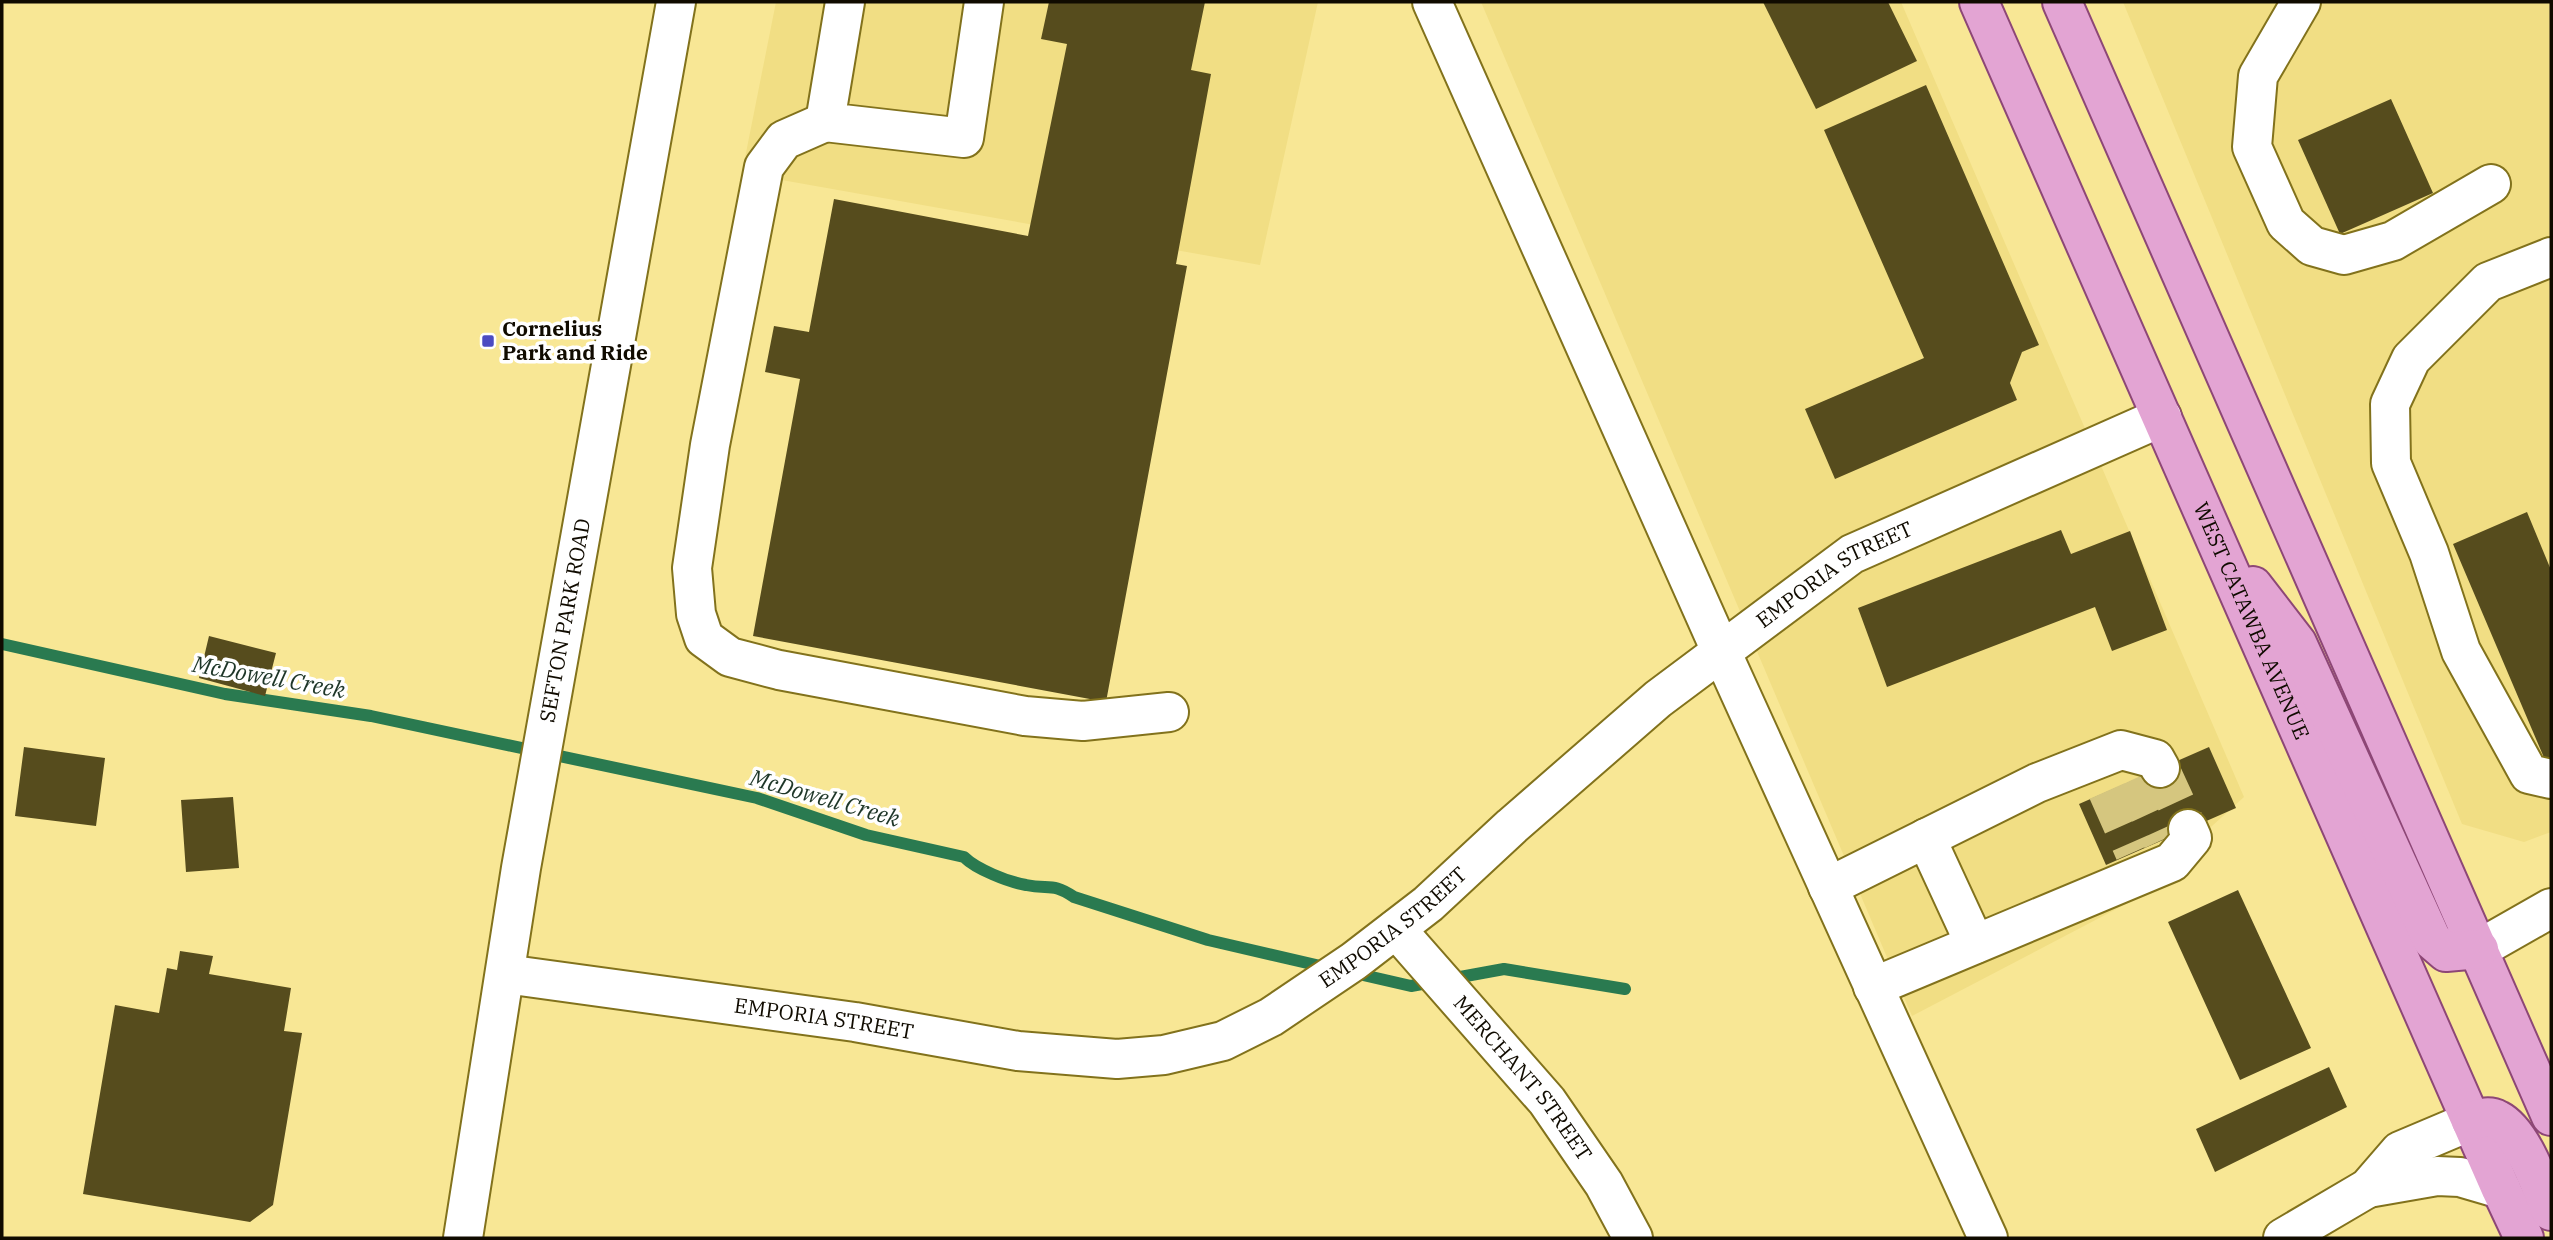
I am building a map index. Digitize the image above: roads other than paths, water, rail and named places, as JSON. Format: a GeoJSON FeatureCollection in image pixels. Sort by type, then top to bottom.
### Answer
{"type":"FeatureCollection","features":[{"type":"Feature","properties":{"kind":"main road","name":"WEST CATAWBA AVENUE"},"geometry":{"type":"LineString","coordinates":[[1979,2],[2524,1238]]}},
{"type":"Feature","properties":{"kind":"main road"},"geometry":{"type":"LineString","coordinates":[[2062,2],[2551,1116]]}},
{"type":"Feature","properties":{"kind":"main road"},"geometry":{"type":"LineString","coordinates":[[2215,537],[2297,643],[2432,940],[2446,952],[2479,949]]}},
{"type":"Feature","properties":{"kind":"main road"},"geometry":{"type":"LineString","coordinates":[[2471,1121],[2486,1116],[2498,1120],[2510,1129],[2526,1156],[2551,1211]]}},
{"type":"Feature","properties":{"kind":"street","name":"SEFTON PARK ROAD"},"geometry":{"type":"LineString","coordinates":[[463,1238],[528,827],[676,2]]}},
{"type":"Feature","properties":{"kind":"street"},"geometry":{"type":"LineString","coordinates":[[825,122],[845,2]]}},
{"type":"Feature","properties":{"kind":"street"},"geometry":{"type":"LineString","coordinates":[[984,2],[964,138],[825,122],[784,140],[764,167],[710,445],[692,568],[696,614],[704,638],[730,657],[779,670],[1025,716],[1083,721],[1117,720],[1169,712]]}},
{"type":"Feature","properties":{"kind":"street"},"geometry":{"type":"LineString","coordinates":[[1432,2],[1721,651],[1988,1238]]}},
{"type":"Feature","properties":{"kind":"street"},"geometry":{"type":"LineString","coordinates":[[2301,2],[2258,76],[2252,147],[2286,223],[2312,246],[2344,255],[2392,241],[2491,184]]}},
{"type":"Feature","properties":{"kind":"street"},"geometry":{"type":"LineString","coordinates":[[2551,257],[2487,282],[2411,359],[2390,404],[2391,463],[2429,553],[2461,651],[2529,774],[2551,779]]}},
{"type":"Feature","properties":{"kind":"street","name":"EMPORIA STREET"},"geometry":{"type":"LineString","coordinates":[[505,974],[855,1022],[1017,1052],[1118,1059],[1164,1055],[1223,1041],[1270,1017],[1396,929],[1428,904],[1658,699],[1853,554],[2162,417]]}},
{"type":"Feature","properties":{"kind":"street"},"geometry":{"type":"LineString","coordinates":[[1828,887],[2038,783],[2131,772]]}},
{"type":"Feature","properties":{"kind":"street"},"geometry":{"type":"LineString","coordinates":[[1926,838],[1975,944]]}},
{"type":"Feature","properties":{"kind":"street"},"geometry":{"type":"LineString","coordinates":[[1873,986],[1975,944],[2164,846]]}},
{"type":"Feature","properties":{"kind":"street"},"geometry":{"type":"LineString","coordinates":[[2479,949],[2551,908]]}},
{"type":"Feature","properties":{"kind":"street","name":"MERCHANT STREET"},"geometry":{"type":"LineString","coordinates":[[1396,929],[1547,1101],[1604,1184],[1633,1238]]}},
{"type":"Feature","properties":{"kind":"street"},"geometry":{"type":"LineString","coordinates":[[2283,1238],[2368,1188],[2400,1152],[2471,1121]]}},
{"type":"Feature","properties":{"kind":"street"},"geometry":{"type":"LineString","coordinates":[[2368,1188],[2437,1176],[2460,1177],[2501,1189]]}},
{"type":"Feature","properties":{"kind":"waterway","name":"McDowell Creek"},"geometry":{"type":"LineString","coordinates":[[2,644],[225,694],[371,716],[757,798],[866,835],[964,857],[984,870],[1010,881],[1055,888],[1074,897],[1208,940],[1329,968]]}},
{"type":"Feature","properties":{"kind":"waterway","name":"McDowell Creek"},"geometry":{"type":"LineString","coordinates":[[1350,972],[1411,986],[1504,969],[1625,989]]}},
{"type":"Feature","properties":{"kind":"tunnel"},"geometry":{"type":"LineString","coordinates":[[2160,768],[2188,829]]}},
{"type":"Feature","properties":{"kind":"tunnel"},"geometry":{"type":"LineString","coordinates":[[2134,779],[2162,840]]}},
{"type":"Feature","properties":{"kind":"tunnel"},"geometry":{"type":"LineString","coordinates":[[2107,791],[2134,852]]}},
{"type":"Feature","properties":{"kind":"place","name":"Cornelius Park and Ride"},"geometry":{"type":"Point","coordinates":[488,341]}}]}
